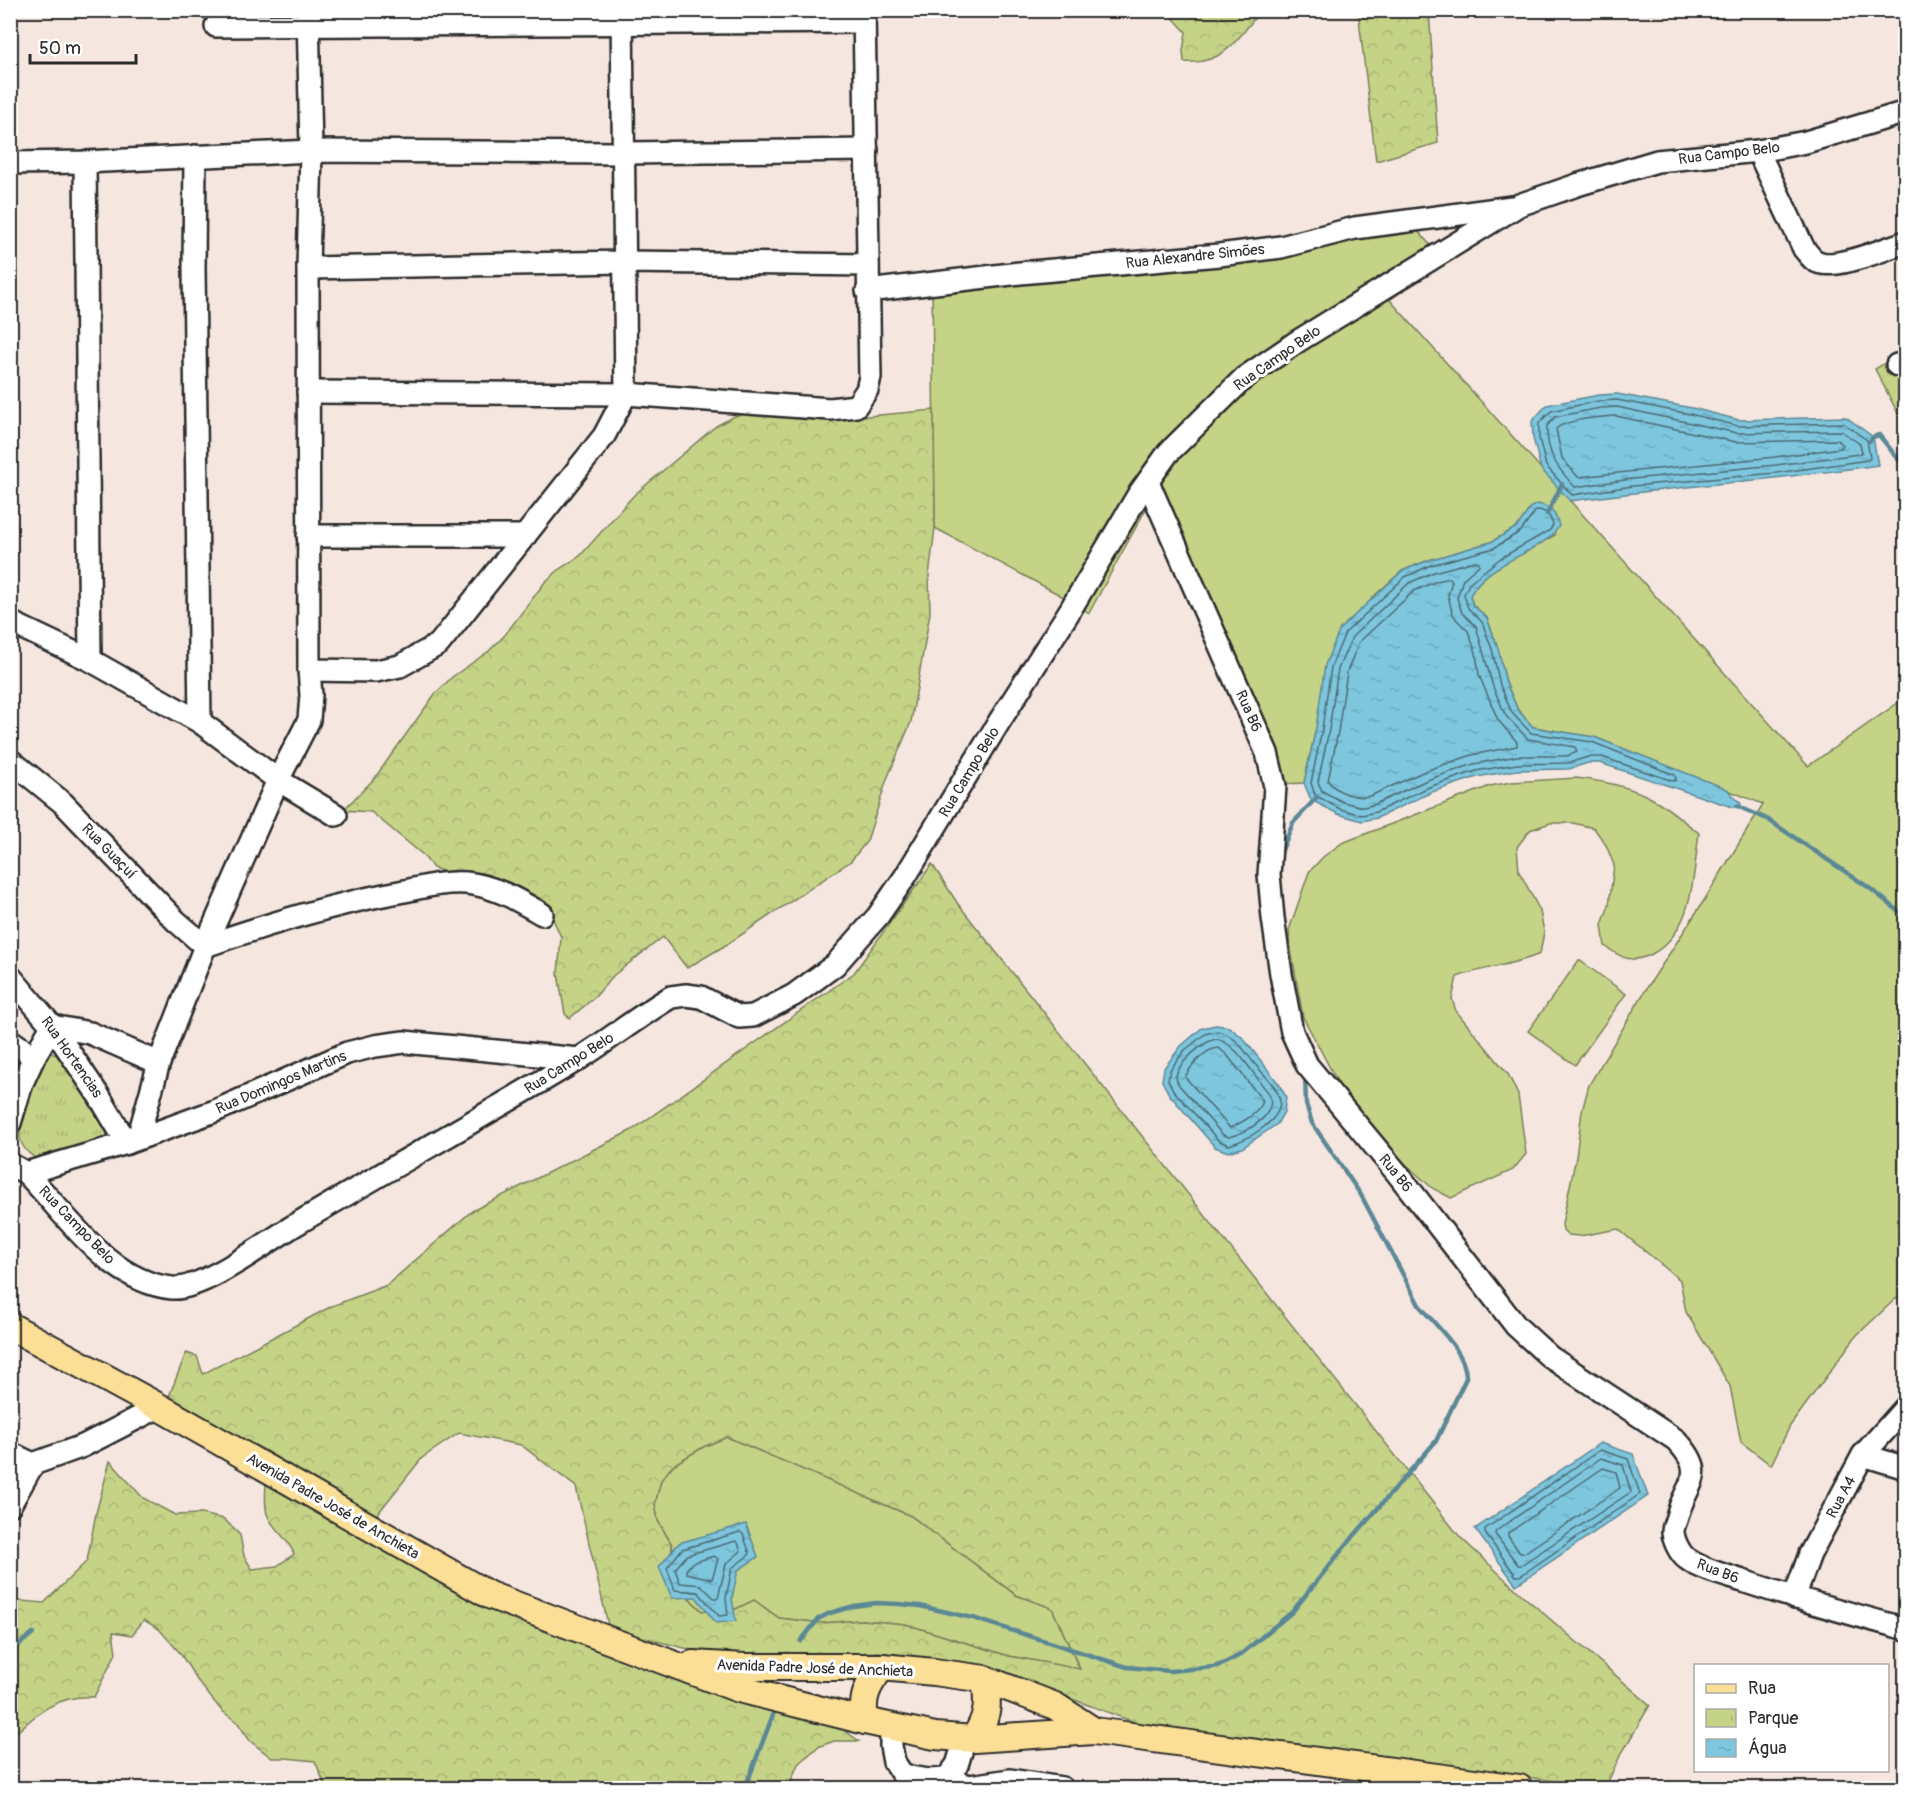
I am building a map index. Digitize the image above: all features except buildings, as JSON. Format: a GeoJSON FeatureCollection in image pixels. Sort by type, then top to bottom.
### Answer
{"type":"FeatureCollection","features":[{"type":"Feature","properties":{"kind":"main road","name":"Avenida Padre José de Anchieta"},"geometry":{"type":"LineString","coordinates":[[10,1326],[159,1407],[489,1596],[739,1689],[935,1736],[969,1739],[1094,1731],[1520,1788]]}},
{"type":"Feature","properties":{"kind":"main road","name":"Avenida Padre José de Anchieta"},"geometry":{"type":"LineString","coordinates":[[666,1662],[745,1667],[882,1667],[985,1679],[1054,1706],[1094,1731]]}},
{"type":"Feature","properties":{"kind":"main road"},"geometry":{"type":"LineString","coordinates":[[865,1721],[863,1706],[866,1689],[882,1667]]}},
{"type":"Feature","properties":{"kind":"main road"},"geometry":{"type":"LineString","coordinates":[[969,1739],[987,1713],[985,1679]]}},
{"type":"Feature","properties":{"kind":"street"},"geometry":{"type":"LineString","coordinates":[[216,26],[308,18],[864,16],[870,377],[867,390],[856,406],[830,409],[626,394],[308,392]]}},
{"type":"Feature","properties":{"kind":"street"},"geometry":{"type":"LineString","coordinates":[[309,670],[376,671],[400,666],[439,644],[604,436],[626,394],[622,17]]}},
{"type":"Feature","properties":{"kind":"street"},"geometry":{"type":"LineString","coordinates":[[132,1140],[159,1063],[205,946],[278,780],[309,720],[311,695],[308,536],[308,268],[311,151],[308,18]]}},
{"type":"Feature","properties":{"kind":"street","name":"Rua Campo Belo"},"geometry":{"type":"LineString","coordinates":[[18,1168],[106,1259],[127,1274],[156,1285],[174,1288],[192,1285],[579,1059],[671,997],[686,995],[701,997],[739,1017],[753,1016],[794,995],[835,965],[878,916],[906,877],[1138,495],[1168,453],[1244,378],[1307,335],[1519,206],[1576,185],[1657,161],[1758,151],[1806,142],[1905,112]]}},
{"type":"Feature","properties":{"kind":"street"},"geometry":{"type":"LineString","coordinates":[[10,163],[85,162],[311,151],[624,153],[867,150]]}},
{"type":"Feature","properties":{"kind":"street"},"geometry":{"type":"LineString","coordinates":[[1758,151],[1804,249],[1815,261],[1840,263],[1905,242]]}},
{"type":"Feature","properties":{"kind":"street"},"geometry":{"type":"LineString","coordinates":[[195,156],[194,268],[200,722]]}},
{"type":"Feature","properties":{"kind":"street"},"geometry":{"type":"LineString","coordinates":[[85,162],[90,660]]}},
{"type":"Feature","properties":{"kind":"street","name":"Rua Alexandre Simões"},"geometry":{"type":"LineString","coordinates":[[867,291],[1281,247],[1355,228],[1519,206]]}},
{"type":"Feature","properties":{"kind":"street"},"geometry":{"type":"LineString","coordinates":[[308,268],[625,262],[868,265]]}},
{"type":"Feature","properties":{"kind":"street","name":"Rua B6"},"geometry":{"type":"LineString","coordinates":[[1148,482],[1267,753],[1275,786],[1269,875],[1273,918],[1292,1032],[1307,1065],[1397,1173],[1516,1326],[1550,1357],[1676,1440],[1689,1454],[1695,1473],[1690,1489],[1678,1512],[1673,1531],[1678,1547],[1686,1558],[1712,1570],[1794,1598],[1905,1629]]}},
{"type":"Feature","properties":{"kind":"street"},"geometry":{"type":"LineString","coordinates":[[308,536],[525,536]]}},
{"type":"Feature","properties":{"kind":"street"},"geometry":{"type":"LineString","coordinates":[[10,622],[90,660],[200,722],[278,780],[336,815]]}},
{"type":"Feature","properties":{"kind":"street","name":"Rua Guaçuí"},"geometry":{"type":"LineString","coordinates":[[10,760],[63,803],[176,921],[205,946]]}},
{"type":"Feature","properties":{"kind":"street"},"geometry":{"type":"LineString","coordinates":[[205,946],[252,929],[356,900],[426,887],[466,883],[505,892],[542,914]]}},
{"type":"Feature","properties":{"kind":"street","name":"Rua Hortencias"},"geometry":{"type":"LineString","coordinates":[[10,976],[52,1026],[132,1140]]}},
{"type":"Feature","properties":{"kind":"street"},"geometry":{"type":"LineString","coordinates":[[10,1123],[16,1081],[34,1057],[52,1026],[90,1033],[159,1063]]}},
{"type":"Feature","properties":{"kind":"street"},"geometry":{"type":"LineString","coordinates":[[10,1040],[34,1057]]}},
{"type":"Feature","properties":{"kind":"street","name":"Rua Domingos Martins"},"geometry":{"type":"LineString","coordinates":[[18,1168],[132,1140],[215,1111],[346,1053],[375,1046],[404,1042],[579,1059]]}},
{"type":"Feature","properties":{"kind":"street"},"geometry":{"type":"LineString","coordinates":[[10,1505],[33,1464],[83,1446],[159,1407]]}},
{"type":"Feature","properties":{"kind":"street","name":"Rua A4"},"geometry":{"type":"LineString","coordinates":[[1794,1598],[1810,1554],[1863,1455],[1905,1407]]}},
{"type":"Feature","properties":{"kind":"street"},"geometry":{"type":"LineString","coordinates":[[10,1453],[33,1464]]}},
{"type":"Feature","properties":{"kind":"street"},"geometry":{"type":"LineString","coordinates":[[1863,1455],[1905,1468]]}},
{"type":"Feature","properties":{"kind":"street"},"geometry":{"type":"LineString","coordinates":[[891,1727],[892,1754],[897,1778],[902,1774],[944,1784],[970,1786],[1010,1780],[1062,1788]]}},
{"type":"Feature","properties":{"kind":"street"},"geometry":{"type":"LineString","coordinates":[[944,1784],[957,1765],[969,1739]]}},
{"type":"Feature","properties":{"kind":"green space"},"geometry":{"type":"Polygon","coordinates":[[[1167,11],[1260,11],[1237,40],[1220,55],[1209,60],[1184,62],[1186,32],[1167,11]]]}},
{"type":"Feature","properties":{"kind":"green space"},"geometry":{"type":"Polygon","coordinates":[[[1358,11],[1429,11],[1438,143],[1376,161],[1358,11]]]}},
{"type":"Feature","properties":{"kind":"green space"},"geometry":{"type":"Polygon","coordinates":[[[1402,229],[1418,231],[1432,247],[1431,270],[1390,300],[1808,766],[1905,698],[1905,1290],[1856,1336],[1790,1426],[1771,1465],[1741,1442],[1730,1386],[1686,1312],[1680,1280],[1618,1229],[1580,1236],[1568,1235],[1563,1230],[1562,1224],[1576,1157],[1582,1111],[1589,1085],[1645,991],[1763,804],[1594,737],[1533,727],[1518,710],[1506,683],[1498,648],[1487,618],[1473,605],[1470,596],[1484,577],[1495,569],[1555,535],[1531,507],[1517,527],[1491,542],[1429,560],[1402,571],[1372,598],[1316,728],[1304,783],[1284,784],[1153,496],[1089,613],[1073,602],[935,528],[932,287],[1402,229]]]}},
{"type":"Feature","properties":{"kind":"green space"},"geometry":{"type":"Polygon","coordinates":[[[1905,351],[1905,427],[1875,369],[1905,351]]]}},
{"type":"Feature","properties":{"kind":"green space"},"geometry":{"type":"Polygon","coordinates":[[[934,410],[935,528],[929,576],[930,613],[911,722],[887,779],[867,841],[851,861],[726,945],[687,968],[663,937],[614,975],[595,997],[570,1018],[565,1014],[558,974],[561,937],[553,919],[537,903],[509,891],[433,868],[423,855],[371,812],[343,810],[374,779],[435,694],[452,677],[489,651],[504,636],[545,582],[580,556],[633,496],[716,426],[735,416],[755,412],[868,416],[934,410]]]}},
{"type":"Feature","properties":{"kind":"green space"},"geometry":{"type":"Polygon","coordinates":[[[1576,778],[1616,785],[1644,794],[1699,833],[1689,901],[1684,917],[1666,944],[1652,954],[1638,959],[1616,954],[1605,946],[1602,925],[1609,905],[1614,865],[1606,845],[1594,828],[1573,823],[1550,823],[1530,830],[1517,847],[1519,871],[1540,911],[1544,932],[1540,954],[1457,977],[1452,999],[1456,1011],[1508,1074],[1518,1095],[1526,1154],[1513,1170],[1451,1198],[1432,1188],[1376,1137],[1347,1100],[1303,1017],[1289,930],[1309,872],[1323,857],[1342,843],[1490,786],[1511,782],[1576,778]]]}},
{"type":"Feature","properties":{"kind":"green space"},"geometry":{"type":"Polygon","coordinates":[[[932,864],[958,904],[1460,1537],[1521,1594],[1650,1705],[1619,1758],[1605,1788],[1134,1722],[991,1669],[879,1652],[790,1656],[704,1653],[609,1629],[576,1487],[521,1445],[459,1433],[422,1458],[375,1517],[168,1399],[186,1353],[197,1356],[203,1374],[332,1306],[387,1285],[472,1211],[632,1130],[854,973],[932,864]],[[727,1437],[703,1447],[673,1465],[661,1480],[655,1504],[658,1521],[672,1545],[671,1561],[682,1591],[702,1611],[728,1613],[754,1600],[779,1618],[822,1623],[862,1620],[905,1624],[1009,1656],[1080,1669],[1052,1608],[1016,1595],[911,1516],[727,1437]]]}},
{"type":"Feature","properties":{"kind":"green space"},"geometry":{"type":"Polygon","coordinates":[[[1579,960],[1626,994],[1575,1065],[1528,1031],[1579,960]]]}},
{"type":"Feature","properties":{"kind":"green space"},"geometry":{"type":"Polygon","coordinates":[[[51,1053],[59,1056],[108,1132],[105,1140],[43,1162],[26,1150],[22,1143],[20,1127],[34,1076],[45,1055],[51,1053]]]}},
{"type":"Feature","properties":{"kind":"green space"},"geometry":{"type":"Polygon","coordinates":[[[727,1437],[911,1516],[1016,1595],[1052,1608],[1080,1670],[1009,1656],[905,1624],[862,1620],[822,1623],[779,1618],[754,1600],[728,1613],[702,1611],[682,1591],[671,1561],[672,1545],[658,1521],[655,1504],[661,1480],[673,1465],[703,1447],[727,1437]]]}},
{"type":"Feature","properties":{"kind":"green space"},"geometry":{"type":"Polygon","coordinates":[[[110,1461],[143,1498],[175,1515],[201,1514],[224,1519],[240,1535],[244,1556],[252,1569],[277,1566],[294,1554],[267,1514],[266,1479],[461,1590],[824,1716],[859,1741],[834,1741],[818,1747],[798,1764],[788,1788],[322,1788],[325,1785],[315,1761],[272,1758],[250,1741],[238,1723],[221,1710],[197,1680],[180,1653],[159,1629],[144,1620],[132,1635],[113,1632],[116,1653],[94,1697],[58,1702],[38,1714],[11,1738],[11,1600],[44,1603],[87,1561],[96,1513],[110,1461]]]}},
{"type":"Feature","properties":{"kind":"water"},"geometry":{"type":"Polygon","coordinates":[[[1617,394],[1692,408],[1739,420],[1846,417],[1873,437],[1878,465],[1570,501],[1541,469],[1533,438],[1532,421],[1547,405],[1599,395],[1617,394]]]}},
{"type":"Feature","properties":{"kind":"water"},"geometry":{"type":"Polygon","coordinates":[[[1537,504],[1546,506],[1552,511],[1559,526],[1541,543],[1488,574],[1470,596],[1473,605],[1487,618],[1498,648],[1506,683],[1518,710],[1533,727],[1594,737],[1727,789],[1741,804],[1741,807],[1732,807],[1600,763],[1588,763],[1569,769],[1517,770],[1477,777],[1432,792],[1377,818],[1362,821],[1338,814],[1311,800],[1304,783],[1316,728],[1325,665],[1340,629],[1402,571],[1429,560],[1491,542],[1517,527],[1531,507],[1537,504]]]}},
{"type":"Feature","properties":{"kind":"water"},"geometry":{"type":"Polygon","coordinates":[[[1216,1025],[1229,1027],[1243,1038],[1279,1084],[1286,1097],[1284,1112],[1277,1124],[1242,1148],[1228,1152],[1215,1147],[1169,1094],[1162,1081],[1164,1068],[1181,1046],[1202,1028],[1216,1025]]]}},
{"type":"Feature","properties":{"kind":"water"},"geometry":{"type":"Polygon","coordinates":[[[1600,1443],[1633,1454],[1648,1496],[1516,1585],[1475,1529],[1600,1443]]]}},
{"type":"Feature","properties":{"kind":"water"},"geometry":{"type":"Polygon","coordinates":[[[746,1524],[758,1557],[738,1570],[732,1598],[736,1621],[716,1623],[696,1597],[672,1598],[659,1567],[679,1543],[746,1524]]]}},
{"type":"Feature","properties":{"kind":"waterway"},"geometry":{"type":"LineString","coordinates":[[1870,441],[1879,435],[1906,469]]}},
{"type":"Feature","properties":{"kind":"waterway"},"geometry":{"type":"LineString","coordinates":[[1547,514],[1562,484]]}},
{"type":"Feature","properties":{"kind":"waterway"},"geometry":{"type":"LineString","coordinates":[[1280,855],[1293,823],[1317,797]]}},
{"type":"Feature","properties":{"kind":"waterway"},"geometry":{"type":"LineString","coordinates":[[1737,806],[1767,819],[1871,889],[1906,917]]}},
{"type":"Feature","properties":{"kind":"waterway"},"geometry":{"type":"LineString","coordinates":[[1281,900],[1290,963]]}},
{"type":"Feature","properties":{"kind":"waterway"},"geometry":{"type":"LineString","coordinates":[[801,1641],[818,1619],[830,1613],[876,1603],[899,1604],[920,1606],[973,1618],[1127,1667],[1170,1671],[1223,1664],[1240,1655],[1292,1612],[1341,1551],[1436,1441],[1466,1378],[1465,1368],[1456,1348],[1419,1305],[1361,1195],[1312,1123],[1306,1104],[1305,1075]]}},
{"type":"Feature","properties":{"kind":"waterway"},"geometry":{"type":"LineString","coordinates":[[10,1652],[33,1633]]}},
{"type":"Feature","properties":{"kind":"waterway"},"geometry":{"type":"LineString","coordinates":[[745,1788],[776,1707]]}}]}
